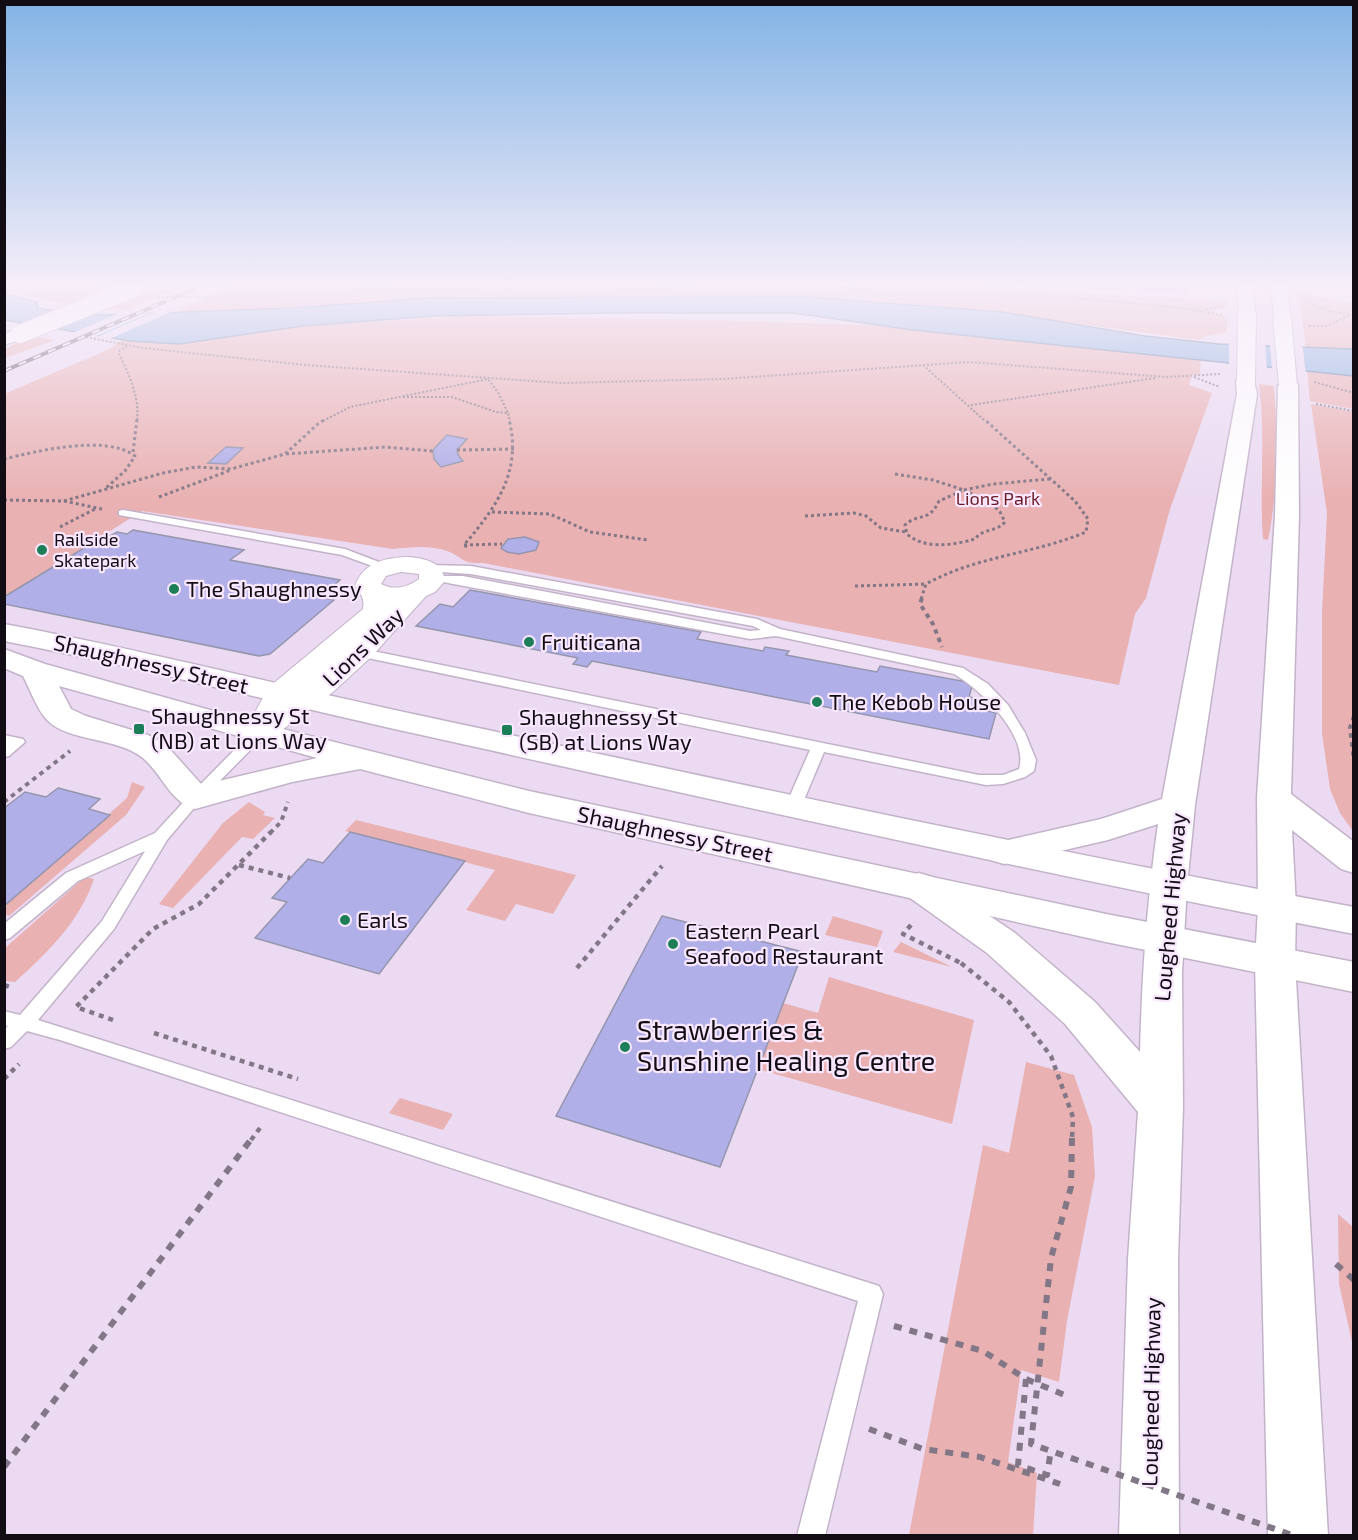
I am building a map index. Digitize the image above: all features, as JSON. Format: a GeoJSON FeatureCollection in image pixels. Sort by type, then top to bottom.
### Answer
{"type":"FeatureCollection","features":[{"type":"Feature","properties":{"kind":"main road","name":"Lougheed Highway"},"geometry":{"type":"LineString","coordinates":[[1149,1536],[1153,1259],[1161,1107],[1164,940],[1178,805],[1246,394],[1233,381],[1235,355]]}},
{"type":"Feature","properties":{"kind":"main road"},"geometry":{"type":"LineString","coordinates":[[1285,355],[1288,385],[1287,515],[1274,798],[1277,907],[1275,963],[1296,1536]]}},
{"type":"Feature","properties":{"kind":"main road","name":"Shaughnessy Street"},"geometry":{"type":"LineString","coordinates":[[4,632],[92,649],[793,807],[1168,886],[1353,921]]}},
{"type":"Feature","properties":{"kind":"main road","name":"Shaughnessy Street"},"geometry":{"type":"LineString","coordinates":[[4,658],[35,670],[259,733],[541,804],[915,905],[1164,940],[1353,977]]}},
{"type":"Feature","properties":{"kind":"main road"},"geometry":{"type":"LineString","coordinates":[[35,670],[59,715],[75,723],[137,742],[154,751],[195,798],[289,773],[363,759]]}},
{"type":"Feature","properties":{"kind":"main road"},"geometry":{"type":"LineString","coordinates":[[1274,798],[1353,861]]}},
{"type":"Feature","properties":{"kind":"main road"},"geometry":{"type":"LineString","coordinates":[[1004,852],[1108,829],[1178,805]]}},
{"type":"Feature","properties":{"kind":"main road"},"geometry":{"type":"LineString","coordinates":[[915,905],[1001,943],[1080,1013],[1161,1107]]}},
{"type":"Feature","properties":{"kind":"street"},"geometry":{"type":"LineString","coordinates":[[379,579],[390,595],[426,580]]}},
{"type":"Feature","properties":{"kind":"street","name":"Lions Way"},"geometry":{"type":"LineString","coordinates":[[259,733],[372,615],[377,603],[379,579]]}},
{"type":"Feature","properties":{"kind":"street","name":"Lions Way"},"geometry":{"type":"LineString","coordinates":[[293,696],[358,652],[399,613],[426,580]]}},
{"type":"Feature","properties":{"kind":"lane"},"geometry":{"type":"LineString","coordinates":[[123,513],[345,552],[379,579]]}},
{"type":"Feature","properties":{"kind":"lane"},"geometry":{"type":"LineString","coordinates":[[358,652],[979,780],[999,782],[1014,778],[1026,771],[1029,760],[1024,744],[1000,704],[972,678],[941,666],[776,632],[750,635],[463,580],[426,580]]}},
{"type":"Feature","properties":{"kind":"lane"},"geometry":{"type":"LineString","coordinates":[[4,1042],[14,1020],[108,925],[161,837],[195,798],[259,733]]}},
{"type":"Feature","properties":{"kind":"lane"},"geometry":{"type":"LineString","coordinates":[[4,739],[18,742],[4,753]]}},
{"type":"Feature","properties":{"kind":"lane"},"geometry":{"type":"LineString","coordinates":[[793,807],[819,747]]}},
{"type":"Feature","properties":{"kind":"lane"},"geometry":{"type":"LineString","coordinates":[[4,934],[72,877],[161,837]]}},
{"type":"Feature","properties":{"kind":"lane"},"geometry":{"type":"LineString","coordinates":[[14,1020],[62,1033],[871,1294],[811,1536]]}},
{"type":"Feature","properties":{"kind":"path"},"geometry":{"type":"LineString","coordinates":[[98,492],[113,484],[135,456],[133,452],[138,411],[130,377],[119,355]]}},
{"type":"Feature","properties":{"kind":"path"},"geometry":{"type":"LineString","coordinates":[[215,355],[305,365],[561,383],[673,381],[986,363],[1233,381]]}},
{"type":"Feature","properties":{"kind":"path"},"geometry":{"type":"LineString","coordinates":[[855,586],[926,584],[951,569],[1064,542],[1086,532],[1088,519],[1075,501],[971,405],[923,365]]}},
{"type":"Feature","properties":{"kind":"path"},"geometry":{"type":"LineString","coordinates":[[971,405],[1166,377]]}},
{"type":"Feature","properties":{"kind":"path"},"geometry":{"type":"LineString","coordinates":[[1193,377],[1206,384],[1233,381]]}},
{"type":"Feature","properties":{"kind":"path"},"geometry":{"type":"LineString","coordinates":[[285,454],[331,415],[350,407],[488,379]]}},
{"type":"Feature","properties":{"kind":"path"},"geometry":{"type":"LineString","coordinates":[[464,545],[492,512],[508,479],[514,449],[508,413],[499,394],[488,379]]}},
{"type":"Feature","properties":{"kind":"path"},"geometry":{"type":"LineString","coordinates":[[1312,382],[1353,393]]}},
{"type":"Feature","properties":{"kind":"path"},"geometry":{"type":"LineString","coordinates":[[388,398],[452,397],[496,412],[508,413]]}},
{"type":"Feature","properties":{"kind":"path"},"geometry":{"type":"LineString","coordinates":[[1314,404],[1353,411]]}},
{"type":"Feature","properties":{"kind":"path"},"geometry":{"type":"LineString","coordinates":[[4,459],[86,447],[117,446],[133,452]]}},
{"type":"Feature","properties":{"kind":"path"},"geometry":{"type":"LineString","coordinates":[[4,500],[64,501],[123,513],[172,492],[219,476],[231,469],[285,454],[385,447],[433,451]]}},
{"type":"Feature","properties":{"kind":"path"},"geometry":{"type":"LineString","coordinates":[[457,450],[514,449]]}},
{"type":"Feature","properties":{"kind":"path"},"geometry":{"type":"LineString","coordinates":[[64,501],[182,469],[209,467],[231,469]]}},
{"type":"Feature","properties":{"kind":"path"},"geometry":{"type":"LineString","coordinates":[[805,516],[854,513],[866,516],[881,528],[907,532],[920,542],[941,544],[971,541],[978,537],[980,532],[1005,522],[999,510],[963,491],[931,479],[895,474]]}},
{"type":"Feature","properties":{"kind":"path"},"geometry":{"type":"LineString","coordinates":[[907,532],[905,525],[908,522],[933,514],[939,501],[963,491],[1004,483],[1051,479]]}},
{"type":"Feature","properties":{"kind":"path"},"geometry":{"type":"LineString","coordinates":[[60,527],[98,508]]}},
{"type":"Feature","properties":{"kind":"path"},"geometry":{"type":"LineString","coordinates":[[492,512],[550,514],[590,532],[648,540]]}},
{"type":"Feature","properties":{"kind":"path"},"geometry":{"type":"LineString","coordinates":[[464,545],[502,544]]}},
{"type":"Feature","properties":{"kind":"path"},"geometry":{"type":"LineString","coordinates":[[464,545],[472,551]]}},
{"type":"Feature","properties":{"kind":"path"},"geometry":{"type":"LineString","coordinates":[[926,584],[920,604],[943,645],[941,666]]}},
{"type":"Feature","properties":{"kind":"path"},"geometry":{"type":"LineString","coordinates":[[1353,716],[1350,728],[1353,760]]}},
{"type":"Feature","properties":{"kind":"path"},"geometry":{"type":"LineString","coordinates":[[4,802],[80,744]]}},
{"type":"Feature","properties":{"kind":"path"},"geometry":{"type":"LineString","coordinates":[[113,1020],[76,1008],[153,929],[199,904],[281,822],[290,795]]}},
{"type":"Feature","properties":{"kind":"path"},"geometry":{"type":"LineString","coordinates":[[238,864],[291,878]]}},
{"type":"Feature","properties":{"kind":"path"},"geometry":{"type":"LineString","coordinates":[[577,968],[662,866]]}},
{"type":"Feature","properties":{"kind":"path"},"geometry":{"type":"LineString","coordinates":[[915,905],[903,934],[961,963],[1009,1002],[1050,1056],[1073,1117],[1071,1186],[1051,1258],[1041,1338],[1032,1444],[1296,1536]]}},
{"type":"Feature","properties":{"kind":"path"},"geometry":{"type":"LineString","coordinates":[[4,985],[13,988]]}},
{"type":"Feature","properties":{"kind":"path"},"geometry":{"type":"LineString","coordinates":[[154,1033],[298,1079]]}},
{"type":"Feature","properties":{"kind":"path"},"geometry":{"type":"LineString","coordinates":[[4,1467],[263,1124]]}},
{"type":"Feature","properties":{"kind":"path"},"geometry":{"type":"LineString","coordinates":[[1336,1264],[1353,1280]]}},
{"type":"Feature","properties":{"kind":"path"},"geometry":{"type":"LineString","coordinates":[[865,1319],[983,1351],[1026,1379],[1067,1396]]}},
{"type":"Feature","properties":{"kind":"path"},"geometry":{"type":"LineString","coordinates":[[1026,1379],[1018,1465],[1047,1475],[1051,1450]]}},
{"type":"Feature","properties":{"kind":"path"},"geometry":{"type":"LineString","coordinates":[[840,1419],[923,1449],[980,1457],[1060,1484]]}},
{"type":"Feature","properties":{"kind":"green space","name":"Lions Park"},"geometry":{"type":"Polygon","coordinates":[[[96,355],[1201,355],[1200,375],[1192,375],[1189,385],[1212,393],[1170,509],[1146,598],[1135,614],[1119,685],[470,562],[447,551],[434,548],[393,549],[142,511],[5,597],[4,394],[96,355]]]}},
{"type":"Feature","properties":{"kind":"green space"},"geometry":{"type":"Polygon","coordinates":[[[1307,368],[1353,372],[1353,409],[1310,401],[1307,368]]]}},
{"type":"Feature","properties":{"kind":"green space"},"geometry":{"type":"Polygon","coordinates":[[[1259,384],[1274,386],[1275,483],[1268,540],[1263,539],[1262,423],[1259,384]]]}},
{"type":"Feature","properties":{"kind":"green space"},"geometry":{"type":"Polygon","coordinates":[[[1311,404],[1353,412],[1353,831],[1340,813],[1330,789],[1322,733],[1322,613],[1327,513],[1311,404]]]}},
{"type":"Feature","properties":{"kind":"green space"},"geometry":{"type":"Polygon","coordinates":[[[132,782],[145,787],[126,815],[9,916],[5,914],[4,906],[127,798],[132,782]]]}},
{"type":"Feature","properties":{"kind":"green space"},"geometry":{"type":"Polygon","coordinates":[[[249,802],[265,812],[263,815],[275,818],[253,839],[242,837],[173,908],[159,904],[223,823],[249,802]]]}},
{"type":"Feature","properties":{"kind":"green space"},"geometry":{"type":"Polygon","coordinates":[[[356,820],[576,875],[553,914],[516,904],[505,921],[466,910],[495,870],[345,831],[356,820]]]}},
{"type":"Feature","properties":{"kind":"green space"},"geometry":{"type":"Polygon","coordinates":[[[85,877],[94,879],[80,909],[62,935],[15,982],[5,981],[4,949],[85,877]]]}},
{"type":"Feature","properties":{"kind":"green space"},"geometry":{"type":"Polygon","coordinates":[[[833,916],[883,931],[877,947],[825,935],[833,916]]]}},
{"type":"Feature","properties":{"kind":"green space"},"geometry":{"type":"Polygon","coordinates":[[[901,942],[952,967],[893,952],[901,942]]]}},
{"type":"Feature","properties":{"kind":"green space"},"geometry":{"type":"Polygon","coordinates":[[[829,977],[974,1020],[952,1124],[758,1069],[783,1003],[818,1013],[829,977]]]}},
{"type":"Feature","properties":{"kind":"green space"},"geometry":{"type":"Polygon","coordinates":[[[1026,1062],[1074,1075],[1092,1127],[1095,1176],[1067,1321],[1059,1382],[1021,1370],[1008,1462],[1037,1473],[1033,1535],[909,1535],[983,1145],[1009,1153],[1026,1062]]]}},
{"type":"Feature","properties":{"kind":"green space"},"geometry":{"type":"Polygon","coordinates":[[[400,1098],[453,1114],[443,1130],[389,1113],[400,1098]]]}},
{"type":"Feature","properties":{"kind":"green space"},"geometry":{"type":"Polygon","coordinates":[[[1338,1214],[1353,1227],[1353,1346],[1339,1284],[1338,1214]]]}},
{"type":"Feature","properties":{"kind":"water"},"geometry":{"type":"Polygon","coordinates":[[[1151,355],[1353,355],[1353,376],[1151,355]]]}},
{"type":"Feature","properties":{"kind":"pier"},"geometry":{"type":"Polygon","coordinates":[[[1229,355],[1266,355],[1267,370],[1229,366],[1229,355]]]}},
{"type":"Feature","properties":{"kind":"pier"},"geometry":{"type":"Polygon","coordinates":[[[1271,355],[1304,355],[1306,374],[1272,370],[1271,355]]]}},
{"type":"Feature","properties":{"kind":"building"},"geometry":{"type":"Polygon","coordinates":[[[447,435],[467,439],[457,450],[463,461],[441,467],[434,459],[433,450],[447,435]]]}},
{"type":"Feature","properties":{"kind":"building"},"geometry":{"type":"Polygon","coordinates":[[[226,447],[243,448],[226,464],[208,463],[226,447]]]}},
{"type":"Feature","properties":{"kind":"building","name":"The Shaughnessy"},"geometry":{"type":"Polygon","coordinates":[[[133,530],[244,550],[230,560],[340,580],[320,597],[334,600],[270,654],[259,656],[4,604],[4,597],[105,535],[110,536],[117,532],[127,534],[133,530]]]}},
{"type":"Feature","properties":{"kind":"building"},"geometry":{"type":"Polygon","coordinates":[[[525,537],[539,542],[536,550],[519,554],[507,552],[501,548],[508,539],[525,537]]]}},
{"type":"Feature","properties":{"kind":"building"},"geometry":{"type":"Polygon","coordinates":[[[470,590],[701,632],[697,639],[763,651],[765,647],[789,651],[786,655],[877,672],[880,666],[973,683],[969,697],[986,700],[983,710],[996,713],[989,739],[592,661],[587,667],[573,664],[578,658],[416,626],[440,604],[453,607],[470,590]]]}},
{"type":"Feature","properties":{"kind":"building"},"geometry":{"type":"Polygon","coordinates":[[[58,788],[100,799],[89,809],[110,815],[4,906],[4,808],[25,792],[46,797],[58,788]]]}},
{"type":"Feature","properties":{"kind":"building","name":"Earls"},"geometry":{"type":"Polygon","coordinates":[[[350,832],[465,861],[379,974],[255,938],[287,902],[272,898],[308,859],[323,863],[350,832]]]}},
{"type":"Feature","properties":{"kind":"building"},"geometry":{"type":"Polygon","coordinates":[[[662,916],[803,952],[720,1167],[556,1116],[662,916]]]}},
{"type":"Feature","properties":{"kind":"railway"},"geometry":{"type":"LineString","coordinates":[[4,371],[41,355]]}},
{"type":"Feature","properties":{"kind":"place","name":"Railside Skatepark"},"geometry":{"type":"Point","coordinates":[42,550]}},
{"type":"Feature","properties":{"kind":"place","name":"The Shaughnessy"},"geometry":{"type":"Point","coordinates":[174,589]}},
{"type":"Feature","properties":{"kind":"place","name":"Fruiticana"},"geometry":{"type":"Point","coordinates":[529,642]}},
{"type":"Feature","properties":{"kind":"place","name":"The Kebob House"},"geometry":{"type":"Point","coordinates":[817,702]}},
{"type":"Feature","properties":{"kind":"place","name":"Shaughnessy St (NB) at Lions Way"},"geometry":{"type":"Point","coordinates":[139,729]}},
{"type":"Feature","properties":{"kind":"place","name":"Shaughnessy St (SB) at Lions Way"},"geometry":{"type":"Point","coordinates":[507,730]}},
{"type":"Feature","properties":{"kind":"place","name":"Earls"},"geometry":{"type":"Point","coordinates":[345,920]}},
{"type":"Feature","properties":{"kind":"place","name":"Eastern Pearl Seafood Restaurant"},"geometry":{"type":"Point","coordinates":[673,944]}},
{"type":"Feature","properties":{"kind":"place","name":"Strawberries & Sunshine Healing Centre"},"geometry":{"type":"Point","coordinates":[625,1047]}}]}
